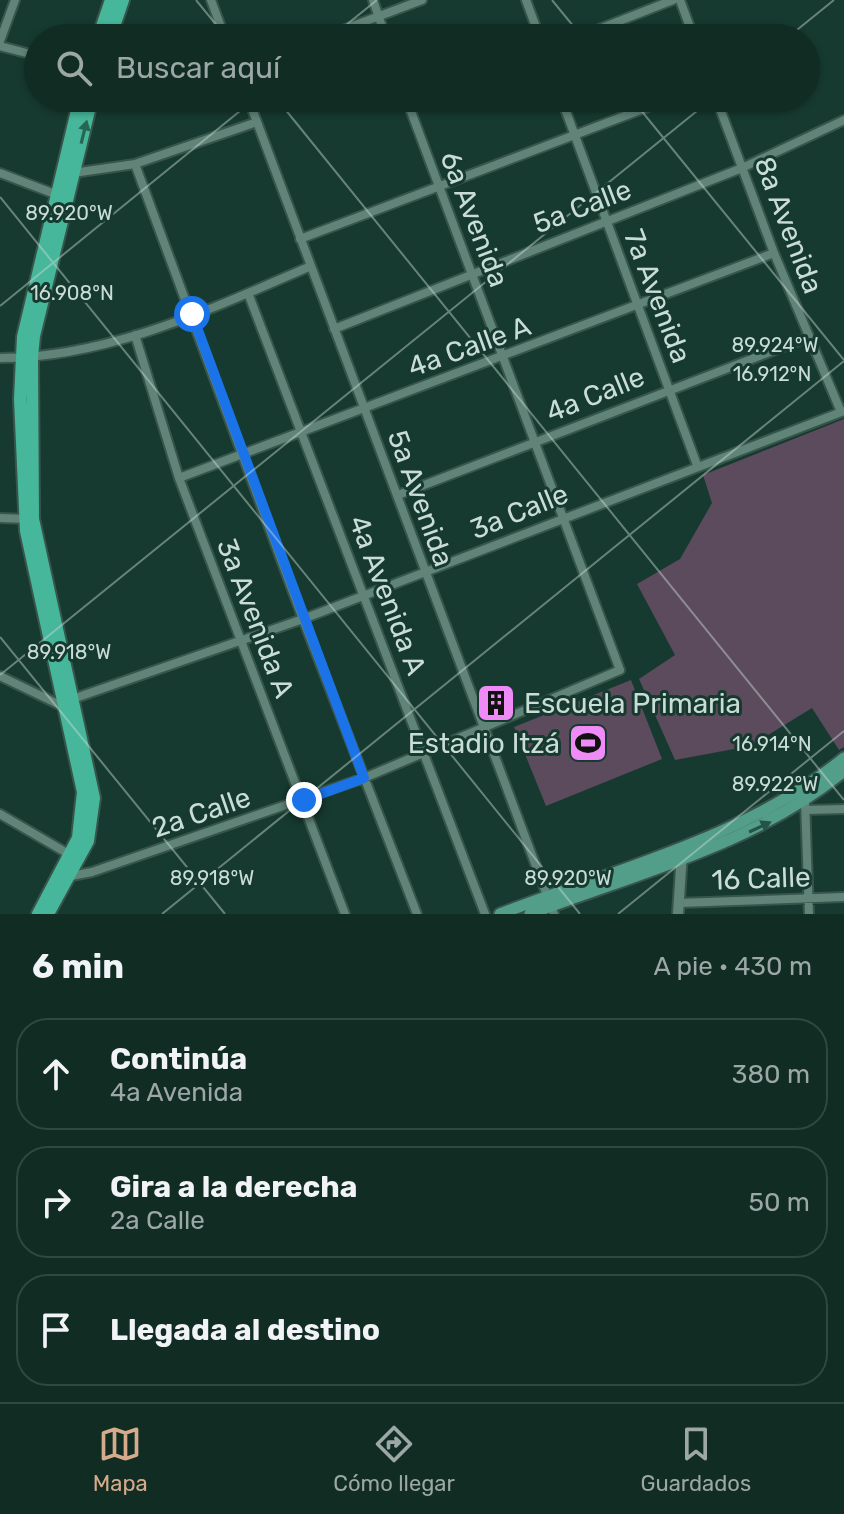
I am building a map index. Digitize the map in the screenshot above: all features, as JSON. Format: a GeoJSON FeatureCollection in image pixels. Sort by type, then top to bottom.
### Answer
{"type":"FeatureCollection","features":[{"type":"Feature","properties":{"kind":"main road"},"geometry":{"type":"LineString","coordinates":[[103,24],[111,0]]}},
{"type":"Feature","properties":{"kind":"main road"},"geometry":{"type":"LineString","coordinates":[[115,24],[123,0]]}},
{"type":"Feature","properties":{"kind":"main road"},"geometry":{"type":"LineString","coordinates":[[58,210],[55,194],[76,112]]}},
{"type":"Feature","properties":{"kind":"main road"},"geometry":{"type":"LineString","coordinates":[[48,914],[88,841],[94,798],[45,600],[29,519],[27,357],[58,210],[74,173],[89,112]]}},
{"type":"Feature","properties":{"kind":"main road"},"geometry":{"type":"LineString","coordinates":[[682,852],[744,835],[806,806],[844,758]]}},
{"type":"Feature","properties":{"kind":"main road"},"geometry":{"type":"LineString","coordinates":[[530,914],[682,852],[844,771]]}},
{"type":"Feature","properties":{"kind":"main road"},"geometry":{"type":"LineString","coordinates":[[38,914],[66,877]]}},
{"type":"Feature","properties":{"kind":"main road"},"geometry":{"type":"LineString","coordinates":[[500,914],[551,905]]}},
{"type":"Feature","properties":{"kind":"street"},"geometry":{"type":"LineString","coordinates":[[15,0],[0,43],[24,51]]}},
{"type":"Feature","properties":{"kind":"street"},"geometry":{"type":"LineString","coordinates":[[211,0],[220,24]]}},
{"type":"Feature","properties":{"kind":"street"},"geometry":{"type":"LineString","coordinates":[[373,0],[381,24]]}},
{"type":"Feature","properties":{"kind":"street"},"geometry":{"type":"LineString","coordinates":[[360,24],[422,0]]}},
{"type":"Feature","properties":{"kind":"street"},"geometry":{"type":"LineString","coordinates":[[526,0],[535,24]]}},
{"type":"Feature","properties":{"kind":"street"},"geometry":{"type":"LineString","coordinates":[[612,24],[673,0]]}},
{"type":"Feature","properties":{"kind":"street"},"geometry":{"type":"LineString","coordinates":[[680,0],[689,24]]}},
{"type":"Feature","properties":{"kind":"street","name":"5a Avenida"},"geometry":{"type":"LineString","coordinates":[[253,112],[551,905]]}},
{"type":"Feature","properties":{"kind":"street","name":"6a Avenida"},"geometry":{"type":"LineString","coordinates":[[411,112],[620,670]]}},
{"type":"Feature","properties":{"kind":"street","name":"7a Avenida"},"geometry":{"type":"LineString","coordinates":[[566,112],[697,465]]}},
{"type":"Feature","properties":{"kind":"street"},"geometry":{"type":"LineString","coordinates":[[300,239],[635,112]]}},
{"type":"Feature","properties":{"kind":"street","name":"8a Avenida"},"geometry":{"type":"LineString","coordinates":[[721,112],[774,253],[843,411]]}},
{"type":"Feature","properties":{"kind":"street","name":"5a Calle"},"geometry":{"type":"LineString","coordinates":[[334,329],[742,168],[844,120]]}},
{"type":"Feature","properties":{"kind":"street"},"geometry":{"type":"LineString","coordinates":[[60,174],[135,164],[257,122]]}},
{"type":"Feature","properties":{"kind":"street"},"geometry":{"type":"LineString","coordinates":[[135,164],[303,619],[417,914]]}},
{"type":"Feature","properties":{"kind":"street"},"geometry":{"type":"LineString","coordinates":[[0,173],[55,194]]}},
{"type":"Feature","properties":{"kind":"street","name":"4a Calle A"},"geometry":{"type":"LineString","coordinates":[[179,478],[639,307],[774,253]]}},
{"type":"Feature","properties":{"kind":"street"},"geometry":{"type":"LineString","coordinates":[[0,358],[55,355],[135,335],[311,266]]}},
{"type":"Feature","properties":{"kind":"street","name":"4a Avenida A"},"geometry":{"type":"LineString","coordinates":[[248,293],[485,914]]}},
{"type":"Feature","properties":{"kind":"street","name":"3a Avenida A"},"geometry":{"type":"LineString","coordinates":[[135,335],[179,478],[345,914]]}},
{"type":"Feature","properties":{"kind":"street","name":"4a Calle"},"geometry":{"type":"LineString","coordinates":[[398,495],[669,388],[809,337]]}},
{"type":"Feature","properties":{"kind":"street","name":"3a Calle"},"geometry":{"type":"LineString","coordinates":[[69,699],[303,619],[843,411]]}},
{"type":"Feature","properties":{"kind":"street"},"geometry":{"type":"LineString","coordinates":[[0,518],[29,519]]}},
{"type":"Feature","properties":{"kind":"street","name":"2a Calle"},"geometry":{"type":"LineString","coordinates":[[66,877],[364,778],[485,730],[620,670]]}},
{"type":"Feature","properties":{"kind":"street"},"geometry":{"type":"LineString","coordinates":[[0,676],[58,704],[69,699]]}},
{"type":"Feature","properties":{"kind":"street"},"geometry":{"type":"LineString","coordinates":[[809,914],[806,806],[844,809]]}},
{"type":"Feature","properties":{"kind":"street"},"geometry":{"type":"LineString","coordinates":[[0,814],[76,858]]}},
{"type":"Feature","properties":{"kind":"street"},"geometry":{"type":"LineString","coordinates":[[679,908],[682,852]]}},
{"type":"Feature","properties":{"kind":"street","name":"16 Calle"},"geometry":{"type":"LineString","coordinates":[[679,908],[844,897]]}},
{"type":"Feature","properties":{"kind":"shaded area"},"geometry":{"type":"Polygon","coordinates":[[[844,419],[844,747],[839,750],[812,708],[750,746],[675,760],[639,679],[675,655],[637,584],[680,559],[712,503],[703,475],[844,419]]]}},
{"type":"Feature","properties":{"kind":"shaded area","name":"Estadio Itzá"},"geometry":{"type":"Polygon","coordinates":[[[631,680],[662,759],[546,806],[514,727],[631,680]]]}},
{"type":"Feature","properties":{"kind":"place","name":"Escuela Primaria"},"geometry":{"type":"Point","coordinates":[496,703]}},
{"type":"Feature","properties":{"kind":"place","name":"Estadio Itzá"},"geometry":{"type":"Point","coordinates":[588,743]}},
{"type":"Feature","properties":{"kind":"route"},"geometry":{"type":"LineString","coordinates":[[192,314],[364,778],[304,800]]}}]}
